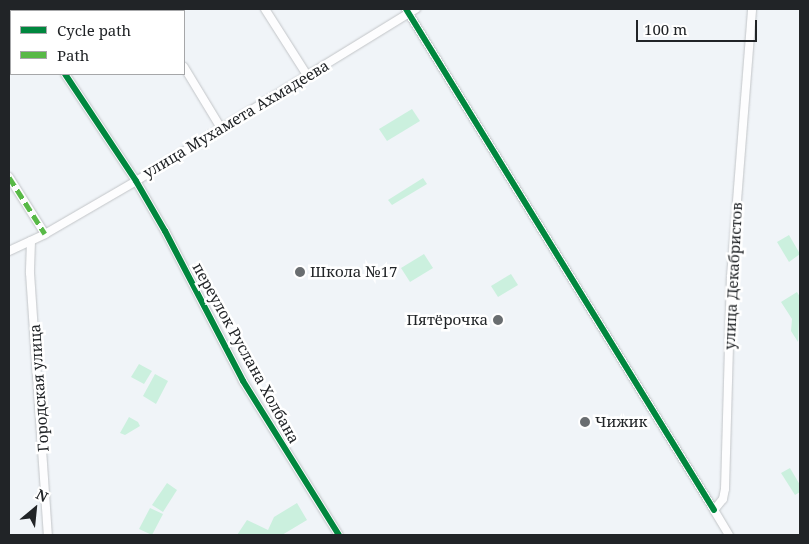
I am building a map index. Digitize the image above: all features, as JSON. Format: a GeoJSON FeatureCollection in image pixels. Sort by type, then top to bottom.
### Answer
{"type":"FeatureCollection","features":[{"type":"Feature","properties":{"kind":"street"},"geometry":{"type":"LineString","coordinates":[[265,9],[307,76]]}},
{"type":"Feature","properties":{"kind":"street","name":"улица Декабристов"},"geometry":{"type":"LineString","coordinates":[[714,510],[723,498],[726,489],[731,277],[752,9]]}},
{"type":"Feature","properties":{"kind":"street"},"geometry":{"type":"LineString","coordinates":[[410,10],[729,535]]}},
{"type":"Feature","properties":{"kind":"street","name":"улица Мухамета Ахмадеева"},"geometry":{"type":"LineString","coordinates":[[9,251],[45,234],[136,180],[307,76],[410,10]]}},
{"type":"Feature","properties":{"kind":"street"},"geometry":{"type":"LineString","coordinates":[[185,69],[221,128]]}},
{"type":"Feature","properties":{"kind":"street","name":"переулок Руслана Холбана"},"geometry":{"type":"LineString","coordinates":[[66,75],[136,180],[244,381],[339,535]]}},
{"type":"Feature","properties":{"kind":"street"},"geometry":{"type":"LineString","coordinates":[[9,178],[45,234]]}},
{"type":"Feature","properties":{"kind":"street","name":"Городская улица"},"geometry":{"type":"LineString","coordinates":[[31,241],[30,273],[48,535]]}},
{"type":"Feature","properties":{"kind":"green space"},"geometry":{"type":"Polygon","coordinates":[[[412,109],[420,121],[387,141],[379,129],[412,109]]]}},
{"type":"Feature","properties":{"kind":"green space"},"geometry":{"type":"Polygon","coordinates":[[[423,178],[427,184],[392,205],[388,200],[423,178]]]}},
{"type":"Feature","properties":{"kind":"green space"},"geometry":{"type":"Polygon","coordinates":[[[789,235],[800,254],[789,262],[777,242],[789,235]]]}},
{"type":"Feature","properties":{"kind":"green space"},"geometry":{"type":"Polygon","coordinates":[[[424,254],[433,268],[410,282],[401,268],[424,254]]]}},
{"type":"Feature","properties":{"kind":"green space"},"geometry":{"type":"Polygon","coordinates":[[[511,274],[518,285],[498,297],[491,286],[511,274]]]}},
{"type":"Feature","properties":{"kind":"green space"},"geometry":{"type":"Polygon","coordinates":[[[797,292],[800,297],[798,342],[791,331],[792,319],[781,302],[797,292]]]}},
{"type":"Feature","properties":{"kind":"green space"},"geometry":{"type":"Polygon","coordinates":[[[139,364],[152,371],[144,384],[131,377],[139,364]]]}},
{"type":"Feature","properties":{"kind":"green space"},"geometry":{"type":"Polygon","coordinates":[[[155,374],[168,381],[156,404],[143,396],[155,374]]]}},
{"type":"Feature","properties":{"kind":"green space"},"geometry":{"type":"Polygon","coordinates":[[[129,417],[138,422],[140,426],[125,435],[120,433],[129,417]]]}},
{"type":"Feature","properties":{"kind":"green space"},"geometry":{"type":"Polygon","coordinates":[[[790,468],[800,485],[800,492],[795,495],[781,473],[790,468]]]}},
{"type":"Feature","properties":{"kind":"green space"},"geometry":{"type":"Polygon","coordinates":[[[167,483],[177,490],[163,512],[152,505],[167,483]]]}},
{"type":"Feature","properties":{"kind":"green space"},"geometry":{"type":"Polygon","coordinates":[[[297,503],[307,520],[282,535],[237,535],[247,520],[268,530],[274,517],[297,503]]]}},
{"type":"Feature","properties":{"kind":"green space"},"geometry":{"type":"Polygon","coordinates":[[[150,508],[163,514],[152,535],[139,529],[150,508]]]}},
{"type":"Feature","properties":{"kind":"marked path"},"geometry":{"type":"LineString","coordinates":[[9,177],[45,234]]}},
{"type":"Feature","properties":{"kind":"cycle path"},"geometry":{"type":"LineString","coordinates":[[406,9],[714,510]]}},
{"type":"Feature","properties":{"kind":"cycle path"},"geometry":{"type":"LineString","coordinates":[[66,75],[136,181],[165,231],[243,381],[339,535]]}},
{"type":"Feature","properties":{"kind":"place","name":"Школа №17"},"geometry":{"type":"Point","coordinates":[300,272]}},
{"type":"Feature","properties":{"kind":"place","name":"Пятёрочка"},"geometry":{"type":"Point","coordinates":[498,320]}},
{"type":"Feature","properties":{"kind":"place","name":"Чижик"},"geometry":{"type":"Point","coordinates":[585,422]}}]}
